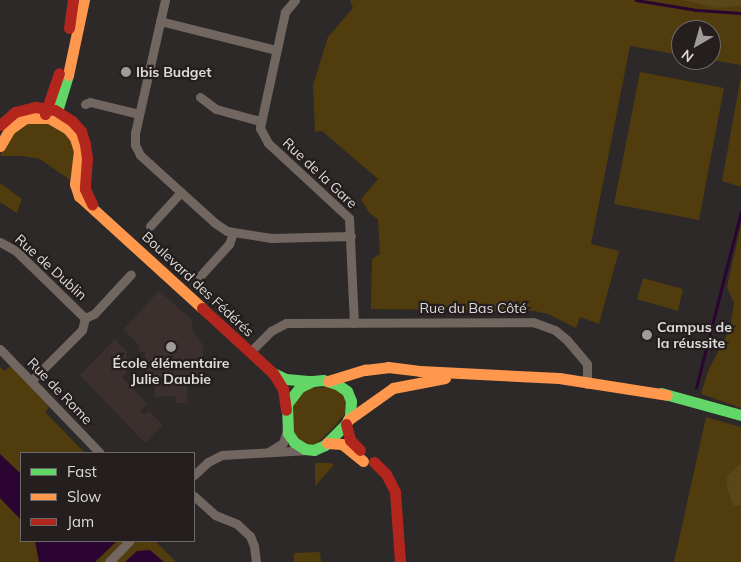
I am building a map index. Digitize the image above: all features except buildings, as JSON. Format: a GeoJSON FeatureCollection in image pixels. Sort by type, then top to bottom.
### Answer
{"type":"FeatureCollection","features":[{"type":"Feature","properties":{"kind":"main road"},"geometry":{"type":"LineString","coordinates":[[64,74],[73,0]]}},
{"type":"Feature","properties":{"kind":"main road"},"geometry":{"type":"LineString","coordinates":[[50,114],[64,74],[84,0]]}},
{"type":"Feature","properties":{"kind":"main road"},"geometry":{"type":"LineString","coordinates":[[0,125],[10,115],[20,110],[35,107],[50,114]]}},
{"type":"Feature","properties":{"kind":"main road"},"geometry":{"type":"LineString","coordinates":[[0,146],[6,134],[18,122],[50,114]]}},
{"type":"Feature","properties":{"kind":"main road","name":"Boulevard des Fédérés"},"geometry":{"type":"LineString","coordinates":[[50,114],[68,128],[78,144],[80,160],[75,182],[78,194],[273,373],[283,389],[286,410]]}},
{"type":"Feature","properties":{"kind":"main road"},"geometry":{"type":"LineString","coordinates":[[494,374],[431,379],[400,385],[383,393],[347,422],[327,443],[311,450],[296,444],[287,430],[286,410],[288,402],[295,391],[313,381],[328,381],[365,370],[384,367],[559,378],[587,380],[667,395],[741,415]]}},
{"type":"Feature","properties":{"kind":"main road","name":"Boulevard des Fédérés"},"geometry":{"type":"LineString","coordinates":[[273,373],[286,378],[313,381]]}},
{"type":"Feature","properties":{"kind":"main road"},"geometry":{"type":"LineString","coordinates":[[328,381],[340,386],[348,393],[351,407],[347,422],[351,442],[387,484],[397,502],[400,562]]}},
{"type":"Feature","properties":{"kind":"main road"},"geometry":{"type":"LineString","coordinates":[[327,443],[342,444],[368,462]]}},
{"type":"Feature","properties":{"kind":"street"},"geometry":{"type":"LineString","coordinates":[[165,0],[134,137],[138,152],[215,223],[233,233],[276,238],[351,236]]}},
{"type":"Feature","properties":{"kind":"street"},"geometry":{"type":"LineString","coordinates":[[200,97],[216,110],[260,121],[285,10],[295,0]]}},
{"type":"Feature","properties":{"kind":"street"},"geometry":{"type":"LineString","coordinates":[[160,22],[276,50]]}},
{"type":"Feature","properties":{"kind":"street"},"geometry":{"type":"LineString","coordinates":[[85,104],[90,102],[139,114]]}},
{"type":"Feature","properties":{"kind":"street","name":"Rue de la Gare"},"geometry":{"type":"LineString","coordinates":[[260,121],[260,131],[268,143],[346,215],[350,221],[354,323]]}},
{"type":"Feature","properties":{"kind":"street"},"geometry":{"type":"LineString","coordinates":[[150,226],[180,192]]}},
{"type":"Feature","properties":{"kind":"street"},"geometry":{"type":"LineString","coordinates":[[200,276],[228,244],[233,233]]}},
{"type":"Feature","properties":{"kind":"street","name":"Rue de Dublin"},"geometry":{"type":"LineString","coordinates":[[0,242],[12,248],[85,318],[82,330],[31,381]]}},
{"type":"Feature","properties":{"kind":"street"},"geometry":{"type":"LineString","coordinates":[[85,318],[94,314],[131,274]]}},
{"type":"Feature","properties":{"kind":"street","name":"Rue du Bas Côté"},"geometry":{"type":"LineString","coordinates":[[354,323],[526,321],[539,323],[555,330],[567,340],[587,364],[587,380]]}},
{"type":"Feature","properties":{"kind":"street"},"geometry":{"type":"LineString","coordinates":[[250,352],[282,324],[354,323]]}},
{"type":"Feature","properties":{"kind":"street","name":"Rue de Rome"},"geometry":{"type":"LineString","coordinates":[[0,349],[99,452]]}},
{"type":"Feature","properties":{"kind":"street"},"geometry":{"type":"LineString","coordinates":[[264,452],[280,446],[286,438],[287,430]]}},
{"type":"Feature","properties":{"kind":"street"},"geometry":{"type":"LineString","coordinates":[[195,474],[218,456],[311,450]]}},
{"type":"Feature","properties":{"kind":"street"},"geometry":{"type":"LineString","coordinates":[[195,497],[215,515],[238,524],[250,536],[254,546],[256,562]]}},
{"type":"Feature","properties":{"kind":"street"},"geometry":{"type":"LineString","coordinates":[[108,562],[129,542]]}},
{"type":"Feature","properties":{"kind":"shaded area"},"geometry":{"type":"Polygon","coordinates":[[[350,0],[741,0],[741,65],[721,62],[721,20],[671,20],[671,53],[630,46],[591,244],[619,251],[599,324],[580,317],[576,328],[548,314],[535,311],[371,309],[372,259],[380,254],[378,219],[370,214],[361,199],[378,179],[322,131],[315,132],[313,85],[328,37],[353,8],[350,0]]]}},
{"type":"Feature","properties":{"kind":"shaded area"},"geometry":{"type":"Polygon","coordinates":[[[683,0],[741,0],[741,6],[717,8],[683,0]]]}},
{"type":"Feature","properties":{"kind":"shaded area"},"geometry":{"type":"Polygon","coordinates":[[[640,72],[724,88],[699,220],[614,204],[640,72]]]}},
{"type":"Feature","properties":{"kind":"shaded area"},"geometry":{"type":"Polygon","coordinates":[[[741,76],[741,187],[722,181],[741,76]]]}},
{"type":"Feature","properties":{"kind":"shaded area"},"geometry":{"type":"Polygon","coordinates":[[[26,122],[58,124],[76,146],[70,180],[40,159],[22,156],[0,156],[6,139],[26,122]]]}},
{"type":"Feature","properties":{"kind":"shaded area"},"geometry":{"type":"Polygon","coordinates":[[[0,183],[22,199],[17,213],[0,202],[0,183]]]}},
{"type":"Feature","properties":{"kind":"shaded area"},"geometry":{"type":"Polygon","coordinates":[[[741,225],[741,408],[701,394],[708,371],[730,329],[734,303],[727,287],[741,225]]]}},
{"type":"Feature","properties":{"kind":"shaded area"},"geometry":{"type":"Polygon","coordinates":[[[643,278],[683,289],[678,311],[637,299],[643,278]]]}},
{"type":"Feature","properties":{"kind":"shaded area","name":"École élémentaire Julie Daubie"},"geometry":{"type":"Polygon","coordinates":[[[159,291],[192,320],[193,331],[203,345],[204,376],[187,376],[187,403],[176,403],[175,396],[155,397],[155,386],[145,386],[145,352],[139,352],[139,345],[123,330],[159,291]]]}},
{"type":"Feature","properties":{"kind":"shaded area"},"geometry":{"type":"Polygon","coordinates":[[[115,339],[127,352],[126,372],[122,377],[147,404],[140,411],[144,415],[149,411],[163,425],[145,443],[80,375],[115,339]]]}},
{"type":"Feature","properties":{"kind":"shaded area"},"geometry":{"type":"Polygon","coordinates":[[[11,366],[49,407],[45,412],[84,452],[20,452],[20,542],[156,542],[176,562],[0,562],[0,367],[4,371],[11,366]]]}},
{"type":"Feature","properties":{"kind":"shaded area"},"geometry":{"type":"Polygon","coordinates":[[[335,387],[346,396],[346,412],[317,443],[311,446],[302,444],[293,436],[290,409],[299,394],[308,388],[335,387]]]}},
{"type":"Feature","properties":{"kind":"shaded area"},"geometry":{"type":"Polygon","coordinates":[[[706,417],[741,427],[741,562],[674,562],[706,417]]]}},
{"type":"Feature","properties":{"kind":"shaded area"},"geometry":{"type":"Polygon","coordinates":[[[0,454],[20,473],[20,519],[0,498],[0,454]]]}},
{"type":"Feature","properties":{"kind":"shaded area"},"geometry":{"type":"Polygon","coordinates":[[[315,463],[330,463],[334,465],[315,486],[315,463]]]}},
{"type":"Feature","properties":{"kind":"shaded area"},"geometry":{"type":"Polygon","coordinates":[[[741,463],[741,506],[733,505],[727,488],[727,476],[741,463]]]}},
{"type":"Feature","properties":{"kind":"shaded area"},"geometry":{"type":"Polygon","coordinates":[[[35,542],[116,542],[95,562],[39,562],[35,542]]]}},
{"type":"Feature","properties":{"kind":"shaded area"},"geometry":{"type":"Polygon","coordinates":[[[150,550],[164,562],[125,562],[137,551],[150,550]]]}},
{"type":"Feature","properties":{"kind":"shaded area"},"geometry":{"type":"Polygon","coordinates":[[[320,552],[321,562],[294,562],[294,553],[320,552]]]}},
{"type":"Feature","properties":{"kind":"waterway"},"geometry":{"type":"LineString","coordinates":[[636,0],[698,10],[741,13]]}},
{"type":"Feature","properties":{"kind":"waterway"},"geometry":{"type":"LineString","coordinates":[[696,388],[741,212]]}},
{"type":"Feature","properties":{"kind":"traffic: fast"},"geometry":{"type":"LineString","coordinates":[[55,118],[68,75]]}},
{"type":"Feature","properties":{"kind":"traffic: fast"},"geometry":{"type":"LineString","coordinates":[[273,373],[286,379],[311,381]]}},
{"type":"Feature","properties":{"kind":"traffic: fast"},"geometry":{"type":"LineString","coordinates":[[323,380],[337,384],[347,391],[351,401],[350,416],[346,424],[325,445],[314,450],[305,449],[294,442],[288,433],[287,404],[300,387],[313,381],[323,380]]}},
{"type":"Feature","properties":{"kind":"traffic: fast"},"geometry":{"type":"LineString","coordinates":[[661,393],[741,415]]}},
{"type":"Feature","properties":{"kind":"traffic: slow"},"geometry":{"type":"LineString","coordinates":[[68,75],[84,0]]}},
{"type":"Feature","properties":{"kind":"traffic: slow"},"geometry":{"type":"LineString","coordinates":[[0,146],[10,129],[26,118],[49,118],[68,129],[75,138],[79,151],[75,184],[79,196],[202,308]]}},
{"type":"Feature","properties":{"kind":"traffic: slow"},"geometry":{"type":"LineString","coordinates":[[328,381],[365,370],[388,367],[420,371],[559,378],[667,395]]}},
{"type":"Feature","properties":{"kind":"traffic: slow"},"geometry":{"type":"LineString","coordinates":[[348,420],[393,388],[445,378]]}},
{"type":"Feature","properties":{"kind":"traffic: slow"},"geometry":{"type":"LineString","coordinates":[[327,443],[342,444],[363,461]]}},
{"type":"Feature","properties":{"kind":"traffic: jam"},"geometry":{"type":"LineString","coordinates":[[69,28],[73,0]]}},
{"type":"Feature","properties":{"kind":"traffic: jam"},"geometry":{"type":"LineString","coordinates":[[45,114],[59,73]]}},
{"type":"Feature","properties":{"kind":"traffic: jam"},"geometry":{"type":"LineString","coordinates":[[0,125],[15,112],[35,107],[55,110],[72,121],[81,131],[85,144],[87,158],[85,189],[92,204]]}},
{"type":"Feature","properties":{"kind":"traffic: jam"},"geometry":{"type":"LineString","coordinates":[[202,308],[273,373],[283,389],[286,410]]}},
{"type":"Feature","properties":{"kind":"traffic: jam"},"geometry":{"type":"LineString","coordinates":[[346,424],[350,440],[360,450]]}},
{"type":"Feature","properties":{"kind":"traffic: jam"},"geometry":{"type":"LineString","coordinates":[[374,462],[386,474],[395,492],[400,562]]}},
{"type":"Feature","properties":{"kind":"place","name":"Ibis Budget"},"geometry":{"type":"Point","coordinates":[126,72]}},
{"type":"Feature","properties":{"kind":"place","name":"Campus de la réussite"},"geometry":{"type":"Point","coordinates":[647,335]}},
{"type":"Feature","properties":{"kind":"place","name":"École élémentaire Julie Daubie"},"geometry":{"type":"Point","coordinates":[171,347]}}]}
